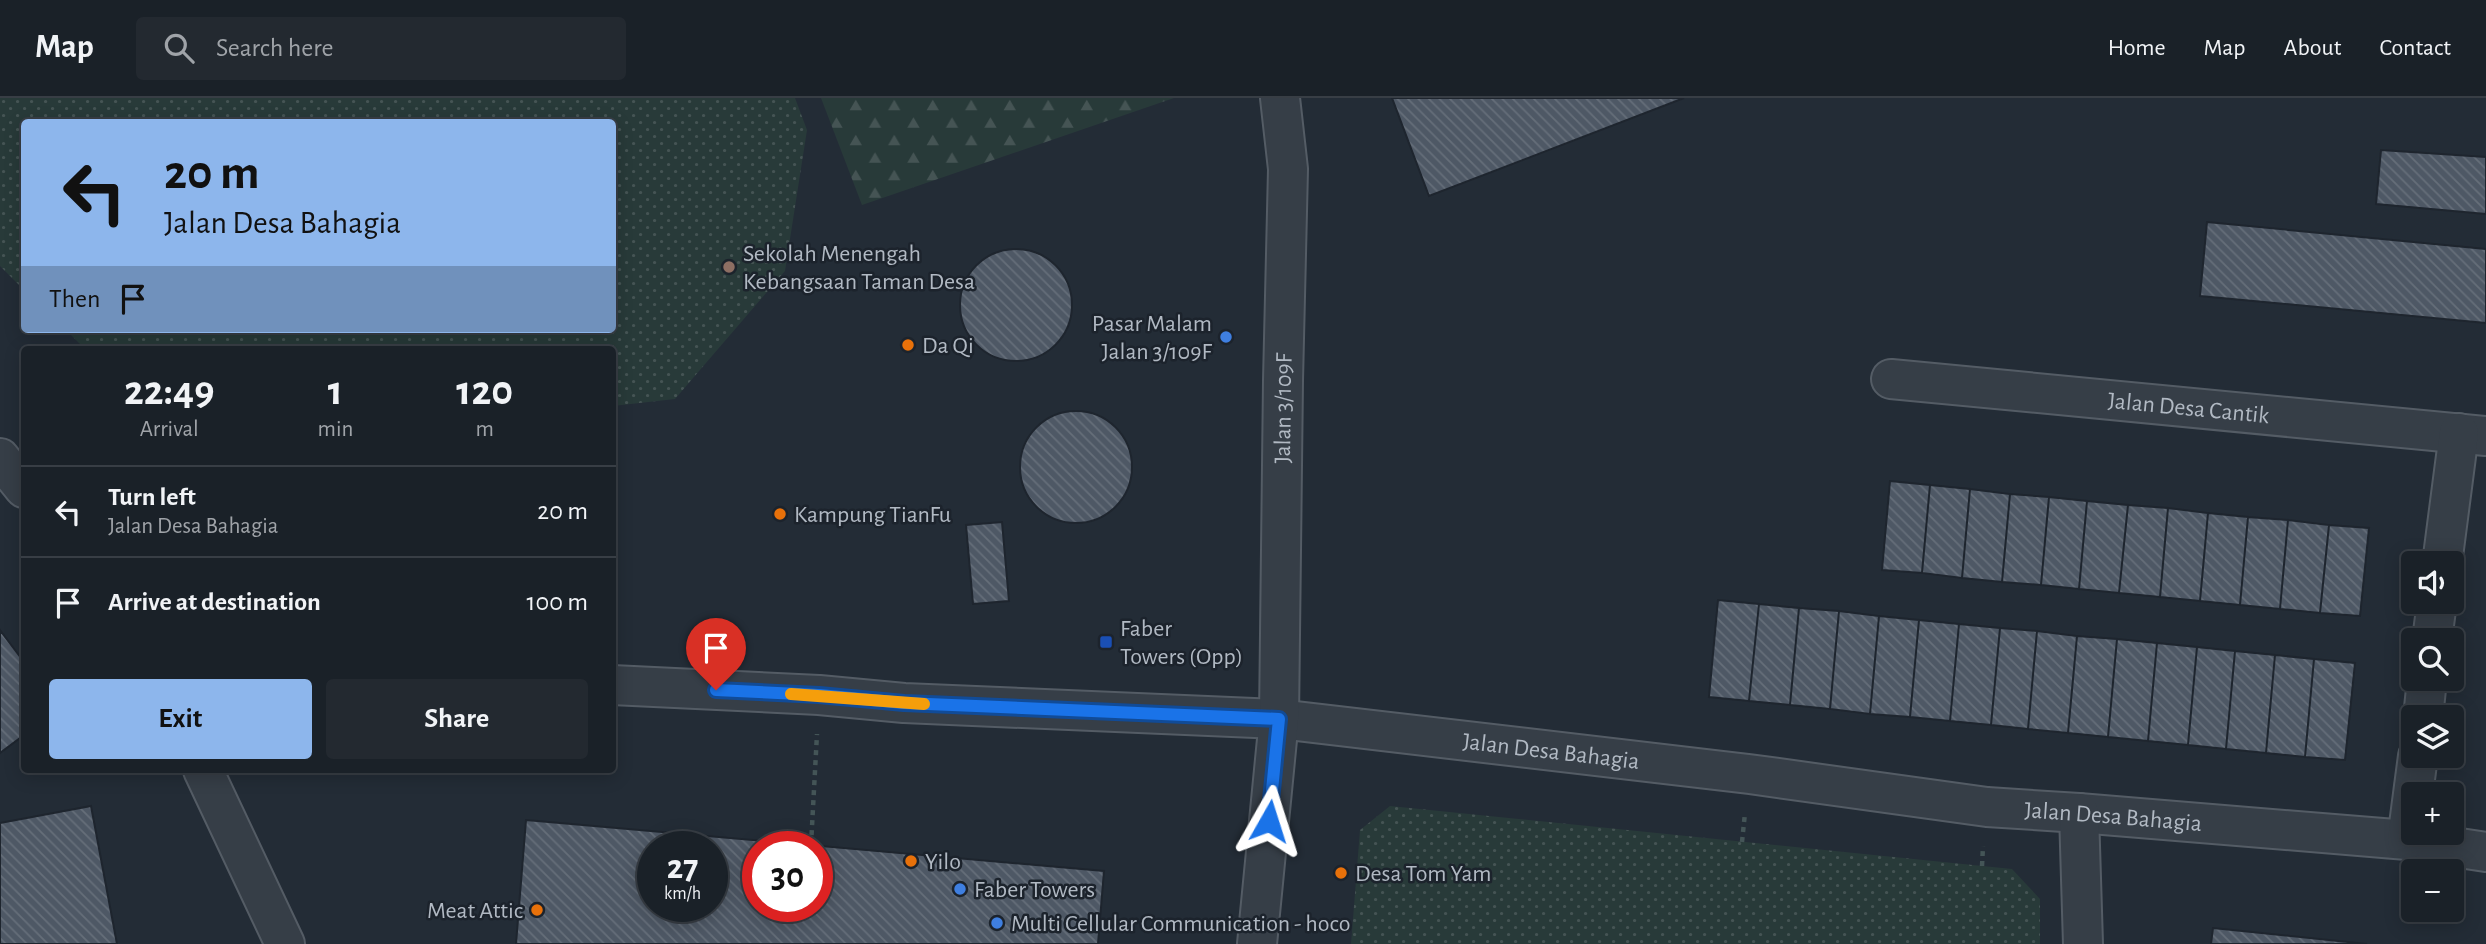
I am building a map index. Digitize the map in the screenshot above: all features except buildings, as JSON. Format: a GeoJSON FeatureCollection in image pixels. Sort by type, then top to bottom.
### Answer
{"type":"FeatureCollection","features":[{"type":"Feature","properties":{"kind":"street","name":"Jalan 3/109F"},"geometry":{"type":"LineString","coordinates":[[1257,944],[1279,719],[1288,169],[1280,98]]}},
{"type":"Feature","properties":{"kind":"street","name":"Jalan Desa Cantik"},"geometry":{"type":"LineString","coordinates":[[1891,379],[2472,434]]}},
{"type":"Feature","properties":{"kind":"street"},"geometry":{"type":"LineString","coordinates":[[2445,551],[2472,434]]}},
{"type":"Feature","properties":{"kind":"street"},"geometry":{"type":"LineString","coordinates":[[0,458],[21,484]]}},
{"type":"Feature","properties":{"kind":"street","name":"Jalan Desa Bahagia"},"geometry":{"type":"LineString","coordinates":[[616,685],[819,695],[904,703],[1279,719],[1749,774],[1987,807],[2401,840]]}},
{"type":"Feature","properties":{"kind":"street"},"geometry":{"type":"LineString","coordinates":[[204,773],[285,944]]}},
{"type":"Feature","properties":{"kind":"street"},"geometry":{"type":"LineString","coordinates":[[2079,813],[2083,944]]}},
{"type":"Feature","properties":{"kind":"street","name":"Jalan Desa Bahagia"},"geometry":{"type":"LineString","coordinates":[[2440,845],[2486,852]]}},
{"type":"Feature","properties":{"kind":"path"},"geometry":{"type":"LineString","coordinates":[[812,831],[819,695]]}},
{"type":"Feature","properties":{"kind":"green space"},"geometry":{"type":"Polygon","coordinates":[[[0,98],[795,98],[807,130],[785,271],[675,399],[616,406],[616,346],[82,346],[69,333],[616,333],[616,119],[21,119],[21,287],[0,266],[0,98]]]}},
{"type":"Feature","properties":{"kind":"green space"},"geometry":{"type":"Polygon","coordinates":[[[821,98],[1174,98],[862,205],[821,98]]]}},
{"type":"Feature","properties":{"kind":"green space"},"geometry":{"type":"Polygon","coordinates":[[[1390,806],[2012,869],[2040,899],[2040,944],[1351,944],[1360,830],[1390,806]]]}},
{"type":"Feature","properties":{"kind":"slow traffic"},"geometry":{"type":"LineString","coordinates":[[791,694],[924,704]]}},
{"type":"Feature","properties":{"kind":"place","name":"Sekolah Menengah Kebangsaan Taman Desa"},"geometry":{"type":"Point","coordinates":[729,267]}},
{"type":"Feature","properties":{"kind":"place","name":"Pasar Malam Jalan 3/109F"},"geometry":{"type":"Point","coordinates":[1226,337]}},
{"type":"Feature","properties":{"kind":"place","name":"Da Qi"},"geometry":{"type":"Point","coordinates":[908,345]}},
{"type":"Feature","properties":{"kind":"place","name":"Kampung TianFu"},"geometry":{"type":"Point","coordinates":[780,514]}},
{"type":"Feature","properties":{"kind":"place","name":"Faber Towers (Opp)"},"geometry":{"type":"Point","coordinates":[1106,642]}},
{"type":"Feature","properties":{"kind":"place","name":"Yilo"},"geometry":{"type":"Point","coordinates":[911,861]}},
{"type":"Feature","properties":{"kind":"place","name":"Desa Tom Yam"},"geometry":{"type":"Point","coordinates":[1341,873]}},
{"type":"Feature","properties":{"kind":"place","name":"Faber Towers"},"geometry":{"type":"Point","coordinates":[960,889]}},
{"type":"Feature","properties":{"kind":"place","name":"Meat Attic"},"geometry":{"type":"Point","coordinates":[537,910]}},
{"type":"Feature","properties":{"kind":"place","name":"Multi Cellular Communication - hoco"},"geometry":{"type":"Point","coordinates":[997,923]}},
{"type":"Feature","properties":{"kind":"route"},"geometry":{"type":"LineString","coordinates":[[716,690],[819,695],[904,703],[1279,719],[1269,821]]}}]}
